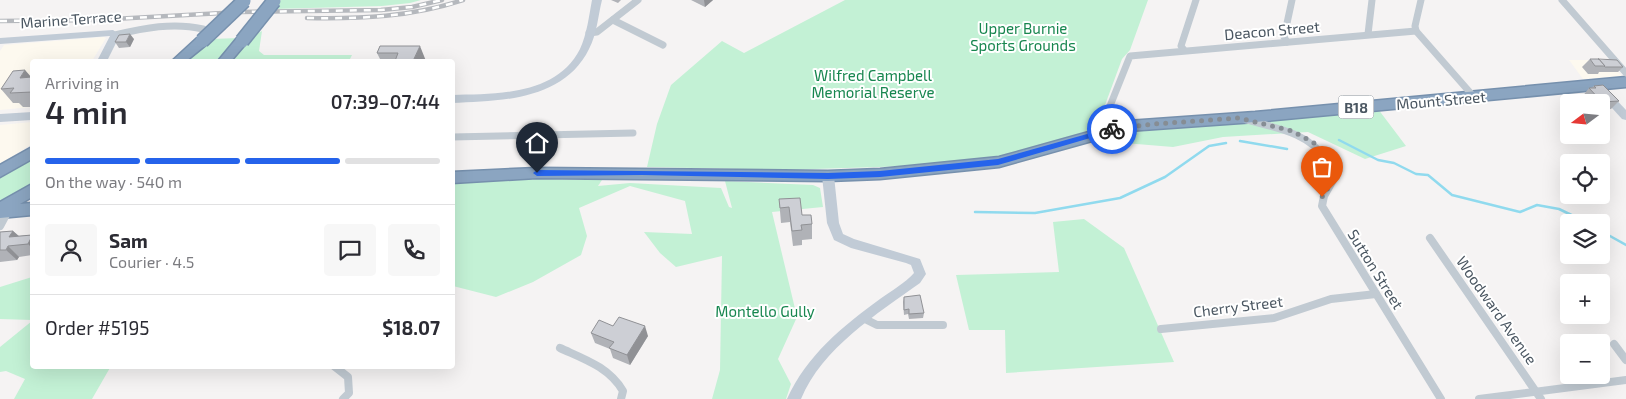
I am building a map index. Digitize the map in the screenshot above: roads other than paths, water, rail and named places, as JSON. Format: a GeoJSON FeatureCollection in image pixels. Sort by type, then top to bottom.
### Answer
{"type":"FeatureCollection","features":[{"type":"Feature","properties":{"kind":"highway"},"geometry":{"type":"LineString","coordinates":[[180,59],[203,35],[244,0]]}},
{"type":"Feature","properties":{"kind":"highway"},"geometry":{"type":"LineString","coordinates":[[226,59],[274,1]]}},
{"type":"Feature","properties":{"kind":"highway","name":"Mount Street"},"geometry":{"type":"LineString","coordinates":[[455,178],[547,173],[828,176],[888,173],[998,162],[1105,131],[1154,124],[1239,118],[1626,82]]}},
{"type":"Feature","properties":{"kind":"highway"},"geometry":{"type":"LineString","coordinates":[[0,172],[30,153]]}},
{"type":"Feature","properties":{"kind":"highway"},"geometry":{"type":"LineString","coordinates":[[4,208],[30,191]]}},
{"type":"Feature","properties":{"kind":"highway"},"geometry":{"type":"LineString","coordinates":[[4,208],[30,202]]}},
{"type":"Feature","properties":{"kind":"highway"},"geometry":{"type":"LineString","coordinates":[[4,208],[30,209]]}},
{"type":"Feature","properties":{"kind":"street"},"geometry":{"type":"LineString","coordinates":[[455,99],[503,97],[525,93],[559,78],[575,64],[582,54],[597,0]]}},
{"type":"Feature","properties":{"kind":"street"},"geometry":{"type":"LineString","coordinates":[[589,33],[597,32],[638,0]]}},
{"type":"Feature","properties":{"kind":"street"},"geometry":{"type":"LineString","coordinates":[[1184,50],[1181,46],[1196,0]]}},
{"type":"Feature","properties":{"kind":"street"},"geometry":{"type":"LineString","coordinates":[[1287,42],[1284,37],[1292,0]]}},
{"type":"Feature","properties":{"kind":"street"},"geometry":{"type":"LineString","coordinates":[[1368,34],[1372,0]]}},
{"type":"Feature","properties":{"kind":"street"},"geometry":{"type":"LineString","coordinates":[[1421,0],[1415,26],[1416,30],[1474,97]]}},
{"type":"Feature","properties":{"kind":"street"},"geometry":{"type":"LineString","coordinates":[[1562,0],[1626,73]]}},
{"type":"Feature","properties":{"kind":"street"},"geometry":{"type":"LineString","coordinates":[[613,20],[663,45]]}},
{"type":"Feature","properties":{"kind":"street","name":"Marine Terrace"},"geometry":{"type":"LineString","coordinates":[[0,41],[111,34],[140,29],[188,26],[203,35]]}},
{"type":"Feature","properties":{"kind":"street","name":"Deacon Street"},"geometry":{"type":"LineString","coordinates":[[1105,131],[1104,121],[1130,56],[1416,30]]}},
{"type":"Feature","properties":{"kind":"street"},"geometry":{"type":"LineString","coordinates":[[103,59],[111,34]]}},
{"type":"Feature","properties":{"kind":"street"},"geometry":{"type":"LineString","coordinates":[[1597,86],[1626,116]]}},
{"type":"Feature","properties":{"kind":"street"},"geometry":{"type":"LineString","coordinates":[[0,118],[30,116]]}},
{"type":"Feature","properties":{"kind":"street","name":"Sutton Street"},"geometry":{"type":"LineString","coordinates":[[1239,118],[1302,136],[1314,143],[1323,154],[1334,175],[1332,182],[1322,197],[1322,206],[1441,399]]}},
{"type":"Feature","properties":{"kind":"street"},"geometry":{"type":"LineString","coordinates":[[455,136],[633,133]]}},
{"type":"Feature","properties":{"kind":"street"},"geometry":{"type":"LineString","coordinates":[[794,399],[802,380],[816,363],[863,318],[916,279],[920,274],[916,262],[910,259],[851,243],[838,237],[833,223],[828,176]]}},
{"type":"Feature","properties":{"kind":"street"},"geometry":{"type":"LineString","coordinates":[[0,226],[4,208]]}},
{"type":"Feature","properties":{"kind":"street","name":"Woodward Avenue"},"geometry":{"type":"LineString","coordinates":[[1430,238],[1539,395]]}},
{"type":"Feature","properties":{"kind":"street","name":"Cherry Street"},"geometry":{"type":"LineString","coordinates":[[1161,329],[1274,318],[1331,299],[1376,294]]}},
{"type":"Feature","properties":{"kind":"street"},"geometry":{"type":"LineString","coordinates":[[863,318],[878,325],[943,326]]}},
{"type":"Feature","properties":{"kind":"street"},"geometry":{"type":"LineString","coordinates":[[1614,344],[1626,360]]}},
{"type":"Feature","properties":{"kind":"street"},"geometry":{"type":"LineString","coordinates":[[560,348],[610,374],[619,382],[623,391],[621,399]]}},
{"type":"Feature","properties":{"kind":"street"},"geometry":{"type":"LineString","coordinates":[[338,369],[348,377],[349,393],[343,399]]}},
{"type":"Feature","properties":{"kind":"street"},"geometry":{"type":"LineString","coordinates":[[1479,399],[1539,395],[1626,380]]}},
{"type":"Feature","properties":{"kind":"waterway"},"geometry":{"type":"LineString","coordinates":[[1339,140],[1378,160],[1394,163],[1416,174],[1428,175],[1452,195],[1520,212],[1537,205],[1559,209],[1569,214]]}},
{"type":"Feature","properties":{"kind":"waterway"},"geometry":{"type":"LineString","coordinates":[[1240,141],[1287,149]]}},
{"type":"Feature","properties":{"kind":"waterway"},"geometry":{"type":"LineString","coordinates":[[975,212],[1035,213],[1120,198],[1165,177],[1209,146],[1226,143]]}},
{"type":"Feature","properties":{"kind":"waterway"},"geometry":{"type":"LineString","coordinates":[[1610,236],[1626,245]]}},
{"type":"Feature","properties":{"kind":"railway"},"geometry":{"type":"LineString","coordinates":[[0,21],[95,20],[241,12],[381,10],[412,7],[442,0]]}},
{"type":"Feature","properties":{"kind":"railway"},"geometry":{"type":"LineString","coordinates":[[307,18],[386,16],[444,6],[463,0]]}},
{"type":"Feature","properties":{"kind":"park label","name":"Upper Burnie Sports Grounds"},"geometry":{"type":"Point","coordinates":[1023,36]}},
{"type":"Feature","properties":{"kind":"park label","name":"Wilfred Campbell Memorial Reserve"},"geometry":{"type":"Point","coordinates":[873,84]}},
{"type":"Feature","properties":{"kind":"park label","name":"Montello Gully"},"geometry":{"type":"Point","coordinates":[765,311]}}]}
